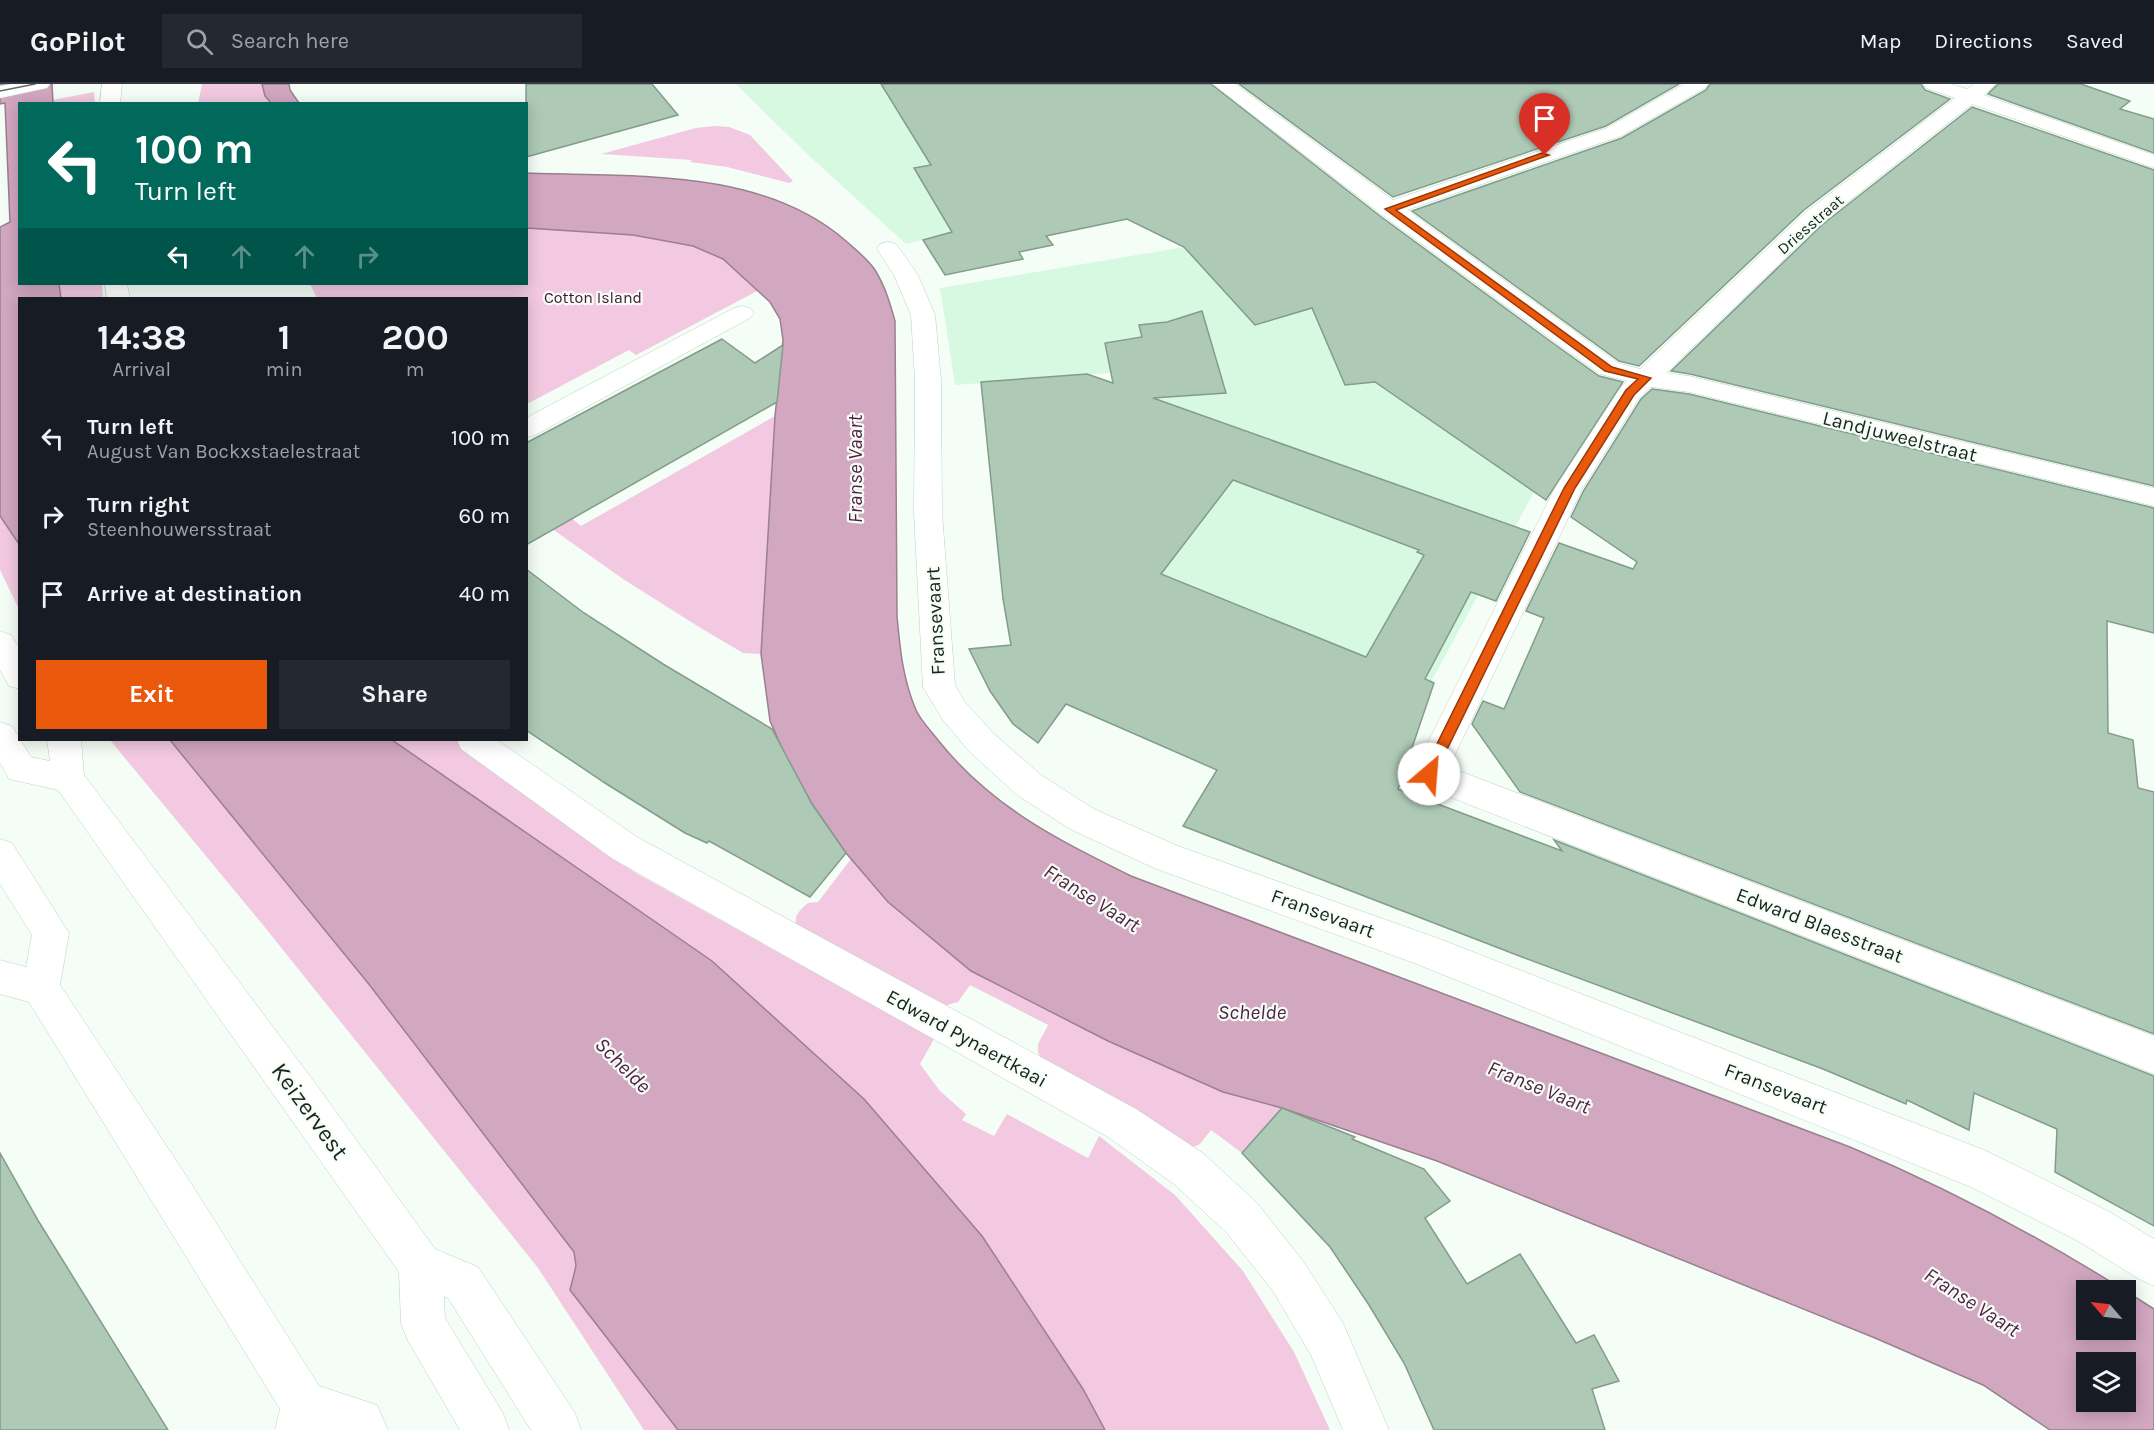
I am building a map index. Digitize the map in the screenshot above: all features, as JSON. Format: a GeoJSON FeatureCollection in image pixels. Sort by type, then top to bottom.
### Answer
{"type":"FeatureCollection","features":[{"type":"Feature","properties":{"kind":"street"},"geometry":{"type":"LineString","coordinates":[[0,92],[40,84]]}},
{"type":"Feature","properties":{"kind":"street"},"geometry":{"type":"LineString","coordinates":[[110,102],[112,84]]}},
{"type":"Feature","properties":{"kind":"street","name":"Landjuweelstraat"},"geometry":{"type":"LineString","coordinates":[[1223,84],[1330,161],[1351,181],[1609,369],[1646,378],[1689,384],[2154,497]]}},
{"type":"Feature","properties":{"kind":"street"},"geometry":{"type":"LineString","coordinates":[[1389,209],[1614,132],[1698,84]]}},
{"type":"Feature","properties":{"kind":"street"},"geometry":{"type":"LineString","coordinates":[[1933,84],[1977,90],[2154,162]]}},
{"type":"Feature","properties":{"kind":"street","name":"Driesstraat"},"geometry":{"type":"LineString","coordinates":[[1485,795],[1429,774],[1569,488],[1630,393],[1814,217],[1977,90]]}},
{"type":"Feature","properties":{"kind":"street","name":"Fransevaart"},"geometry":{"type":"LineString","coordinates":[[888,249],[906,275],[923,315],[928,380],[928,513],[939,687],[954,711],[981,742],[1029,785],[1083,819],[1166,857],[1424,950],[1984,1171],[2092,1226],[2154,1264]]}},
{"type":"Feature","properties":{"kind":"street"},"geometry":{"type":"LineString","coordinates":[[528,428],[742,313]]}},
{"type":"Feature","properties":{"kind":"street"},"geometry":{"type":"LineString","coordinates":[[0,643],[18,674]]}},
{"type":"Feature","properties":{"kind":"street"},"geometry":{"type":"LineString","coordinates":[[0,735],[21,769],[68,778],[64,741]]}},
{"type":"Feature","properties":{"kind":"street","name":"Edward Pynaertkaai"},"geometry":{"type":"LineString","coordinates":[[474,741],[625,848],[1122,1123],[1189,1169],[1242,1218],[1288,1276],[1327,1339],[1366,1430]]}},
{"type":"Feature","properties":{"kind":"street","name":"Keizervest"},"geometry":{"type":"LineString","coordinates":[[68,778],[304,1101],[420,1265]]}},
{"type":"Feature","properties":{"kind":"street","name":"Edward Blaesstraat"},"geometry":{"type":"LineString","coordinates":[[1485,795],[2154,1055]]}},
{"type":"Feature","properties":{"kind":"street"},"geometry":{"type":"LineString","coordinates":[[0,854],[51,933],[41,987],[172,1192],[301,1417],[361,1420],[365,1430]]}},
{"type":"Feature","properties":{"kind":"street"},"geometry":{"type":"LineString","coordinates":[[0,977],[41,987]]}},
{"type":"Feature","properties":{"kind":"street"},"geometry":{"type":"LineString","coordinates":[[486,1430],[423,1323],[420,1265],[463,1282],[558,1430]]}},
{"type":"Feature","properties":{"kind":"shaded area"},"geometry":{"type":"Polygon","coordinates":[[[736,84],[1057,84],[953,232],[906,244],[806,153],[736,84]]]}},
{"type":"Feature","properties":{"kind":"shaded area"},"geometry":{"type":"Polygon","coordinates":[[[1184,247],[1243,276],[1347,286],[1376,383],[1534,492],[1431,682],[1123,627],[1167,439],[1149,370],[955,385],[940,288],[1184,247]]]}},
{"type":"Feature","properties":{"kind":"green space"},"geometry":{"type":"Polygon","coordinates":[[[202,84],[262,84],[265,96],[270,102],[198,102],[202,84]]]}},
{"type":"Feature","properties":{"kind":"green space"},"geometry":{"type":"Polygon","coordinates":[[[94,92],[95,102],[53,102],[53,100],[94,92]]]}},
{"type":"Feature","properties":{"kind":"green space"},"geometry":{"type":"Polygon","coordinates":[[[729,127],[750,135],[793,181],[789,183],[727,167],[690,162],[692,160],[601,154],[696,128],[729,127]]]}},
{"type":"Feature","properties":{"kind":"green space","name":"Cotton Island"},"geometry":{"type":"Polygon","coordinates":[[[528,228],[601,232],[684,243],[707,250],[725,260],[759,290],[636,355],[629,350],[528,403],[528,297],[316,297],[310,285],[528,285],[528,228]]]}},
{"type":"Feature","properties":{"kind":"green space"},"geometry":{"type":"Polygon","coordinates":[[[59,285],[102,285],[103,297],[61,297],[59,285]]]}},
{"type":"Feature","properties":{"kind":"green space"},"geometry":{"type":"Polygon","coordinates":[[[775,416],[761,654],[743,653],[699,627],[623,579],[531,514],[528,482],[581,526],[775,416]]]}},
{"type":"Feature","properties":{"kind":"green space"},"geometry":{"type":"Polygon","coordinates":[[[0,516],[18,543],[18,607],[0,570],[0,516]]]}},
{"type":"Feature","properties":{"kind":"green space"},"geometry":{"type":"Polygon","coordinates":[[[111,741],[171,741],[368,983],[574,1252],[576,1266],[570,1290],[678,1430],[644,1430],[538,1268],[263,925],[111,741]]]}},
{"type":"Feature","properties":{"kind":"green space"},"geometry":{"type":"Polygon","coordinates":[[[393,741],[458,741],[634,872],[934,1039],[920,1064],[940,1091],[966,1114],[962,1120],[994,1136],[1007,1114],[1088,1158],[1099,1136],[1175,1195],[1243,1271],[1294,1352],[1330,1430],[1105,1430],[1083,1389],[982,1236],[864,1099],[712,961],[393,741]]]}},
{"type":"Feature","properties":{"kind":"green space"},"geometry":{"type":"Polygon","coordinates":[[[851,859],[888,902],[1223,1092],[1282,1108],[1242,1153],[1211,1130],[1200,1144],[1192,1148],[1043,1062],[1038,1047],[1048,1025],[970,985],[958,1002],[944,1006],[797,928],[796,917],[800,911],[808,903],[818,902],[851,859]]]}},
{"type":"Feature","properties":{"kind":"water"},"geometry":{"type":"Polygon","coordinates":[[[0,84],[52,84],[53,102],[18,102],[18,285],[59,285],[61,297],[18,297],[18,543],[0,516],[0,227],[10,222],[5,103],[0,104],[0,84]]]}},
{"type":"Feature","properties":{"kind":"water"},"geometry":{"type":"Polygon","coordinates":[[[262,84],[289,84],[290,90],[298,102],[270,102],[265,96],[262,84]]]}},
{"type":"Feature","properties":{"kind":"water","name":"Schelde"},"geometry":{"type":"Polygon","coordinates":[[[528,173],[651,177],[735,188],[775,200],[812,217],[846,241],[872,266],[879,276],[895,321],[897,616],[905,676],[916,710],[923,722],[958,764],[1003,803],[1077,849],[1131,876],[1850,1147],[1921,1178],[2024,1231],[2107,1280],[2076,1280],[2076,1340],[2136,1340],[2136,1297],[2154,1309],[2154,1430],[2050,1430],[1983,1385],[1875,1338],[1437,1161],[1282,1108],[1223,1092],[1108,1041],[971,971],[888,902],[846,853],[812,804],[784,753],[770,721],[761,654],[775,416],[783,340],[780,319],[770,302],[723,259],[693,246],[633,235],[528,228],[528,173]]]}},
{"type":"Feature","properties":{"kind":"water","name":"Schelde"},"geometry":{"type":"Polygon","coordinates":[[[171,741],[393,741],[712,961],[864,1099],[982,1236],[1083,1389],[1105,1430],[678,1430],[570,1290],[576,1266],[574,1252],[368,983],[171,741]]]}},
{"type":"Feature","properties":{"kind":"building"},"geometry":{"type":"Polygon","coordinates":[[[526,84],[652,84],[678,115],[528,156],[528,102],[526,102],[526,84]]]}},
{"type":"Feature","properties":{"kind":"building"},"geometry":{"type":"Polygon","coordinates":[[[881,84],[1211,84],[1380,216],[1550,341],[1599,376],[1623,382],[1546,500],[1375,382],[1345,385],[1312,308],[1255,325],[1184,247],[1127,219],[1046,236],[1053,245],[1019,252],[1023,259],[945,275],[923,240],[952,232],[914,168],[931,165],[881,84]]]}},
{"type":"Feature","properties":{"kind":"building"},"geometry":{"type":"Polygon","coordinates":[[[1239,84],[1679,84],[1606,126],[1393,197],[1239,84]]]}},
{"type":"Feature","properties":{"kind":"building"},"geometry":{"type":"Polygon","coordinates":[[[1710,84],[1921,84],[1925,90],[1950,99],[1804,210],[1639,366],[1619,361],[1412,211],[1622,138],[1706,90],[1710,84]]]}},
{"type":"Feature","properties":{"kind":"building"},"geometry":{"type":"Polygon","coordinates":[[[1998,84],[2081,84],[2130,101],[2120,109],[2154,119],[2154,153],[1988,94],[1998,84]]]}},
{"type":"Feature","properties":{"kind":"building"},"geometry":{"type":"Polygon","coordinates":[[[1972,107],[2154,170],[2154,486],[1671,371],[1823,224],[1972,107]]]}},
{"type":"Feature","properties":{"kind":"building"},"geometry":{"type":"Polygon","coordinates":[[[1202,311],[1226,393],[1153,398],[1530,532],[1496,601],[1471,592],[1425,679],[1434,683],[1398,789],[1562,851],[1554,840],[2154,1076],[2154,1226],[2055,1172],[2057,1129],[1974,1093],[1969,1130],[1907,1100],[1906,1104],[1823,1069],[1522,957],[1183,826],[1217,770],[1066,704],[1038,743],[1013,724],[990,691],[969,649],[1011,645],[1003,599],[981,382],[1087,374],[1113,383],[1105,343],[1142,337],[1139,325],[1167,322],[1202,311]],[[1233,480],[1161,574],[1366,657],[1424,555],[1417,552],[1419,550],[1233,480]]]}},
{"type":"Feature","properties":{"kind":"building"},"geometry":{"type":"Polygon","coordinates":[[[722,339],[755,363],[783,345],[777,402],[528,544],[528,442],[722,339]]]}},
{"type":"Feature","properties":{"kind":"building"},"geometry":{"type":"Polygon","coordinates":[[[1652,389],[1689,394],[2154,508],[2154,633],[2107,621],[2108,733],[2133,740],[2138,788],[2154,792],[2154,1034],[1520,792],[1472,724],[1483,701],[1504,709],[1544,618],[1526,611],[1559,543],[1633,569],[1637,562],[1571,517],[1584,490],[1641,399],[1652,389]]]}},
{"type":"Feature","properties":{"kind":"building"},"geometry":{"type":"Polygon","coordinates":[[[528,571],[584,613],[663,664],[772,729],[812,804],[846,853],[810,897],[709,841],[707,843],[685,833],[528,731],[528,571]]]}},
{"type":"Feature","properties":{"kind":"building"},"geometry":{"type":"Polygon","coordinates":[[[1282,1108],[1355,1137],[1352,1139],[1424,1169],[1450,1201],[1425,1218],[1467,1284],[1520,1254],[1576,1343],[1594,1335],[1619,1381],[1592,1389],[1605,1430],[1434,1430],[1404,1363],[1330,1247],[1242,1153],[1282,1108]]]}},
{"type":"Feature","properties":{"kind":"building"},"geometry":{"type":"Polygon","coordinates":[[[0,1153],[39,1222],[168,1430],[0,1430],[0,1153]]]}},
{"type":"Feature","properties":{"kind":"tram line"},"geometry":{"type":"LineString","coordinates":[[0,91],[35,84]]}},
{"type":"Feature","properties":{"kind":"route"},"geometry":{"type":"LineString","coordinates":[[1429,774],[1569,488],[1630,393],[1646,378],[1609,369],[1389,209],[1545,155]]}},
{"type":"Feature","properties":{"kind":"water label","name":"Franse Vaart"},"geometry":{"type":"Point","coordinates":[855,469]}},
{"type":"Feature","properties":{"kind":"water label","name":"Franse Vaart"},"geometry":{"type":"Point","coordinates":[1092,898]}},
{"type":"Feature","properties":{"kind":"water label","name":"Franse Vaart"},"geometry":{"type":"Point","coordinates":[1539,1087]}},
{"type":"Feature","properties":{"kind":"water label","name":"Franse Vaart"},"geometry":{"type":"Point","coordinates":[1972,1302]}}]}
